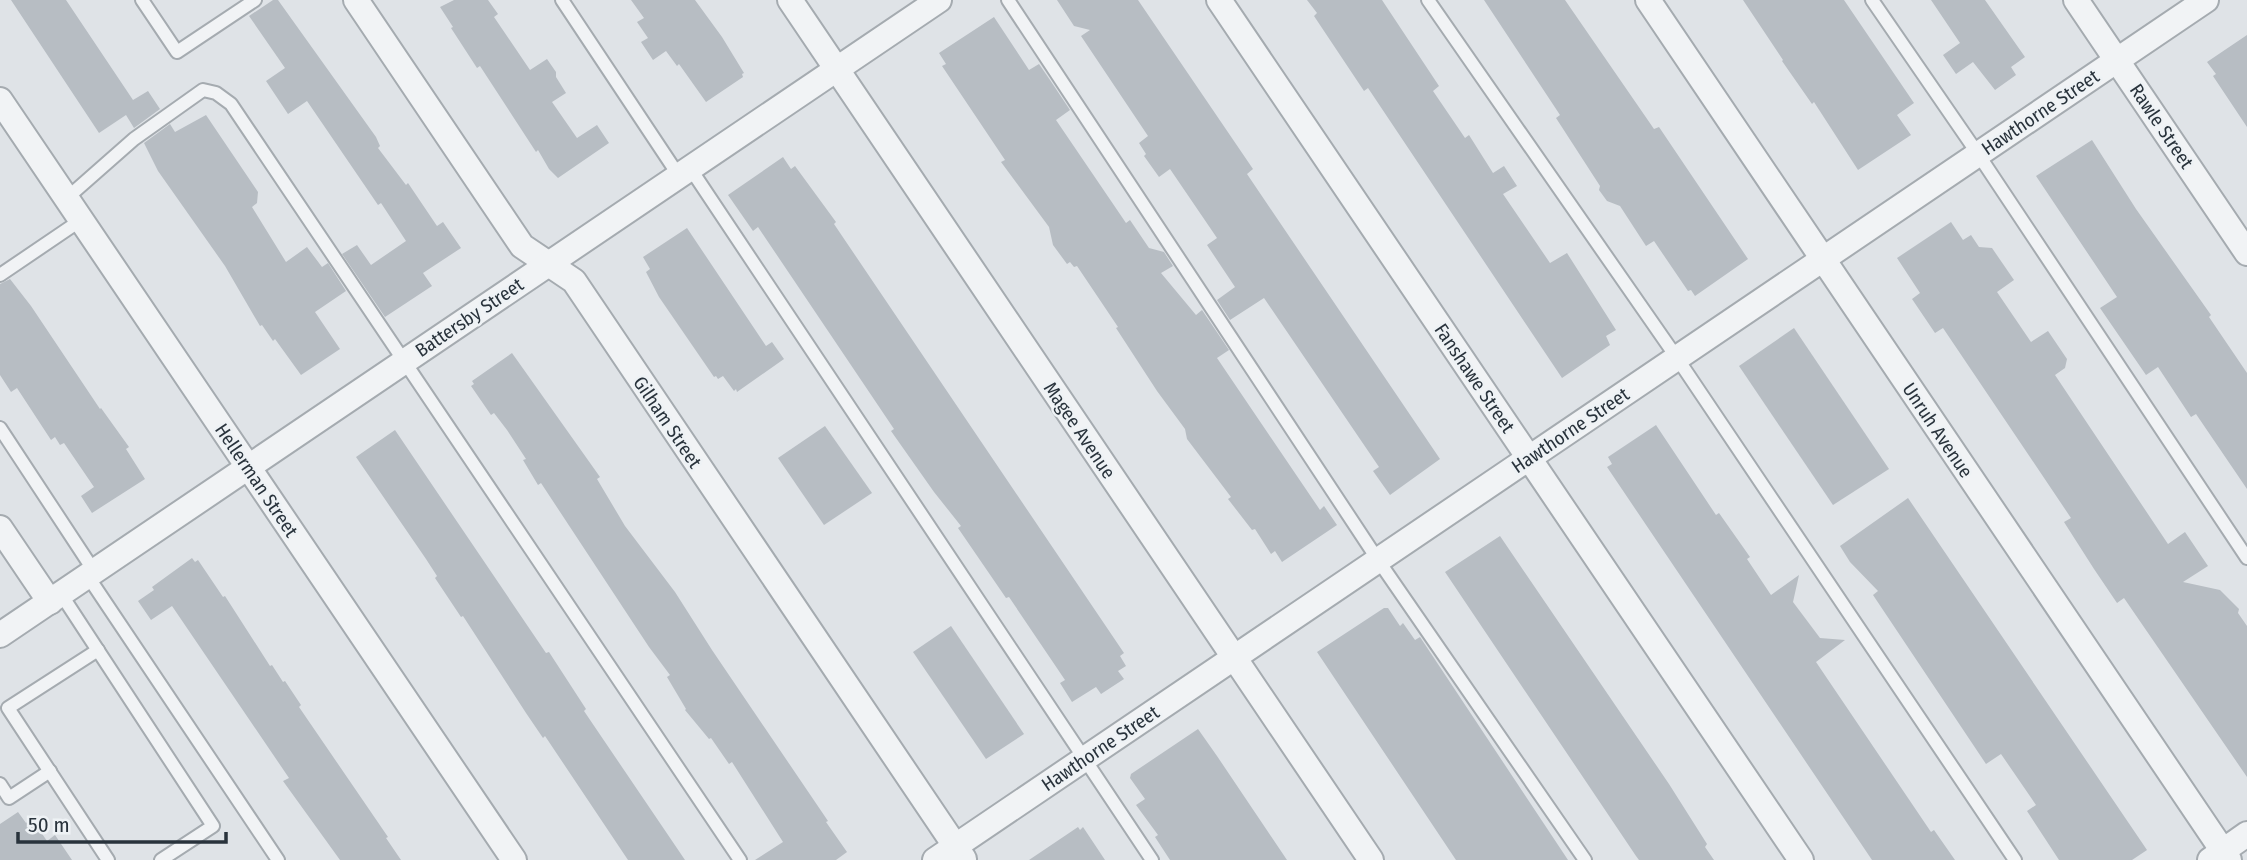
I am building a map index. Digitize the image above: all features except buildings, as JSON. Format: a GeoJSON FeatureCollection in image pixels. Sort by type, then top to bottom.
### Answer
{"type":"FeatureCollection","features":[{"type":"Feature","properties":{"kind":"street","name":"Gilham Street"},"geometry":{"type":"LineString","coordinates":[[356,0],[522,246],[574,281],[960,853]]}},
{"type":"Feature","properties":{"kind":"street","name":"Magee Avenue"},"geometry":{"type":"LineString","coordinates":[[790,0],[1371,860]]}},
{"type":"Feature","properties":{"kind":"street","name":"Battersby Street"},"geometry":{"type":"LineString","coordinates":[[0,635],[939,0]]}},
{"type":"Feature","properties":{"kind":"street","name":"Fanshawe Street"},"geometry":{"type":"LineString","coordinates":[[1219,0],[1801,860]]}},
{"type":"Feature","properties":{"kind":"street","name":"Unruh Avenue"},"geometry":{"type":"LineString","coordinates":[[1648,0],[2220,857]]}},
{"type":"Feature","properties":{"kind":"street","name":"Rawle Street"},"geometry":{"type":"LineString","coordinates":[[2076,0],[2247,253]]}},
{"type":"Feature","properties":{"kind":"street","name":"Hawthorne Street"},"geometry":{"type":"LineString","coordinates":[[935,860],[960,853],[1083,760],[2206,0]]}},
{"type":"Feature","properties":{"kind":"street","name":"Hellerman Street"},"geometry":{"type":"LineString","coordinates":[[0,100],[514,860]]}},
{"type":"Feature","properties":{"kind":"street"},"geometry":{"type":"LineString","coordinates":[[0,528],[55,598]]}},
{"type":"Feature","properties":{"kind":"street"},"geometry":{"type":"LineString","coordinates":[[2220,857],[2247,834]]}},
{"type":"Feature","properties":{"kind":"lane"},"geometry":{"type":"LineString","coordinates":[[142,0],[177,52],[255,0]]}},
{"type":"Feature","properties":{"kind":"lane"},"geometry":{"type":"LineString","coordinates":[[562,0],[685,172],[1152,860]]}},
{"type":"Feature","properties":{"kind":"lane"},"geometry":{"type":"LineString","coordinates":[[1008,0],[1378,560],[1584,860]]}},
{"type":"Feature","properties":{"kind":"lane"},"geometry":{"type":"LineString","coordinates":[[1428,0],[1676,358],[2015,860]]}},
{"type":"Feature","properties":{"kind":"lane"},"geometry":{"type":"LineString","coordinates":[[1872,0],[2247,558]]}},
{"type":"Feature","properties":{"kind":"lane"},"geometry":{"type":"LineString","coordinates":[[67,198],[134,139],[203,90],[216,93],[231,104],[740,860]]}},
{"type":"Feature","properties":{"kind":"lane"},"geometry":{"type":"LineString","coordinates":[[0,275],[81,220]]}},
{"type":"Feature","properties":{"kind":"lane"},"geometry":{"type":"LineString","coordinates":[[0,428],[278,860]]}},
{"type":"Feature","properties":{"kind":"lane"},"geometry":{"type":"LineString","coordinates":[[55,598],[98,650],[213,826],[161,860]]}},
{"type":"Feature","properties":{"kind":"lane"},"geometry":{"type":"LineString","coordinates":[[98,650],[4,711],[50,771],[108,860]]}},
{"type":"Feature","properties":{"kind":"lane"},"geometry":{"type":"LineString","coordinates":[[0,784],[9,798],[50,771]]}}]}
